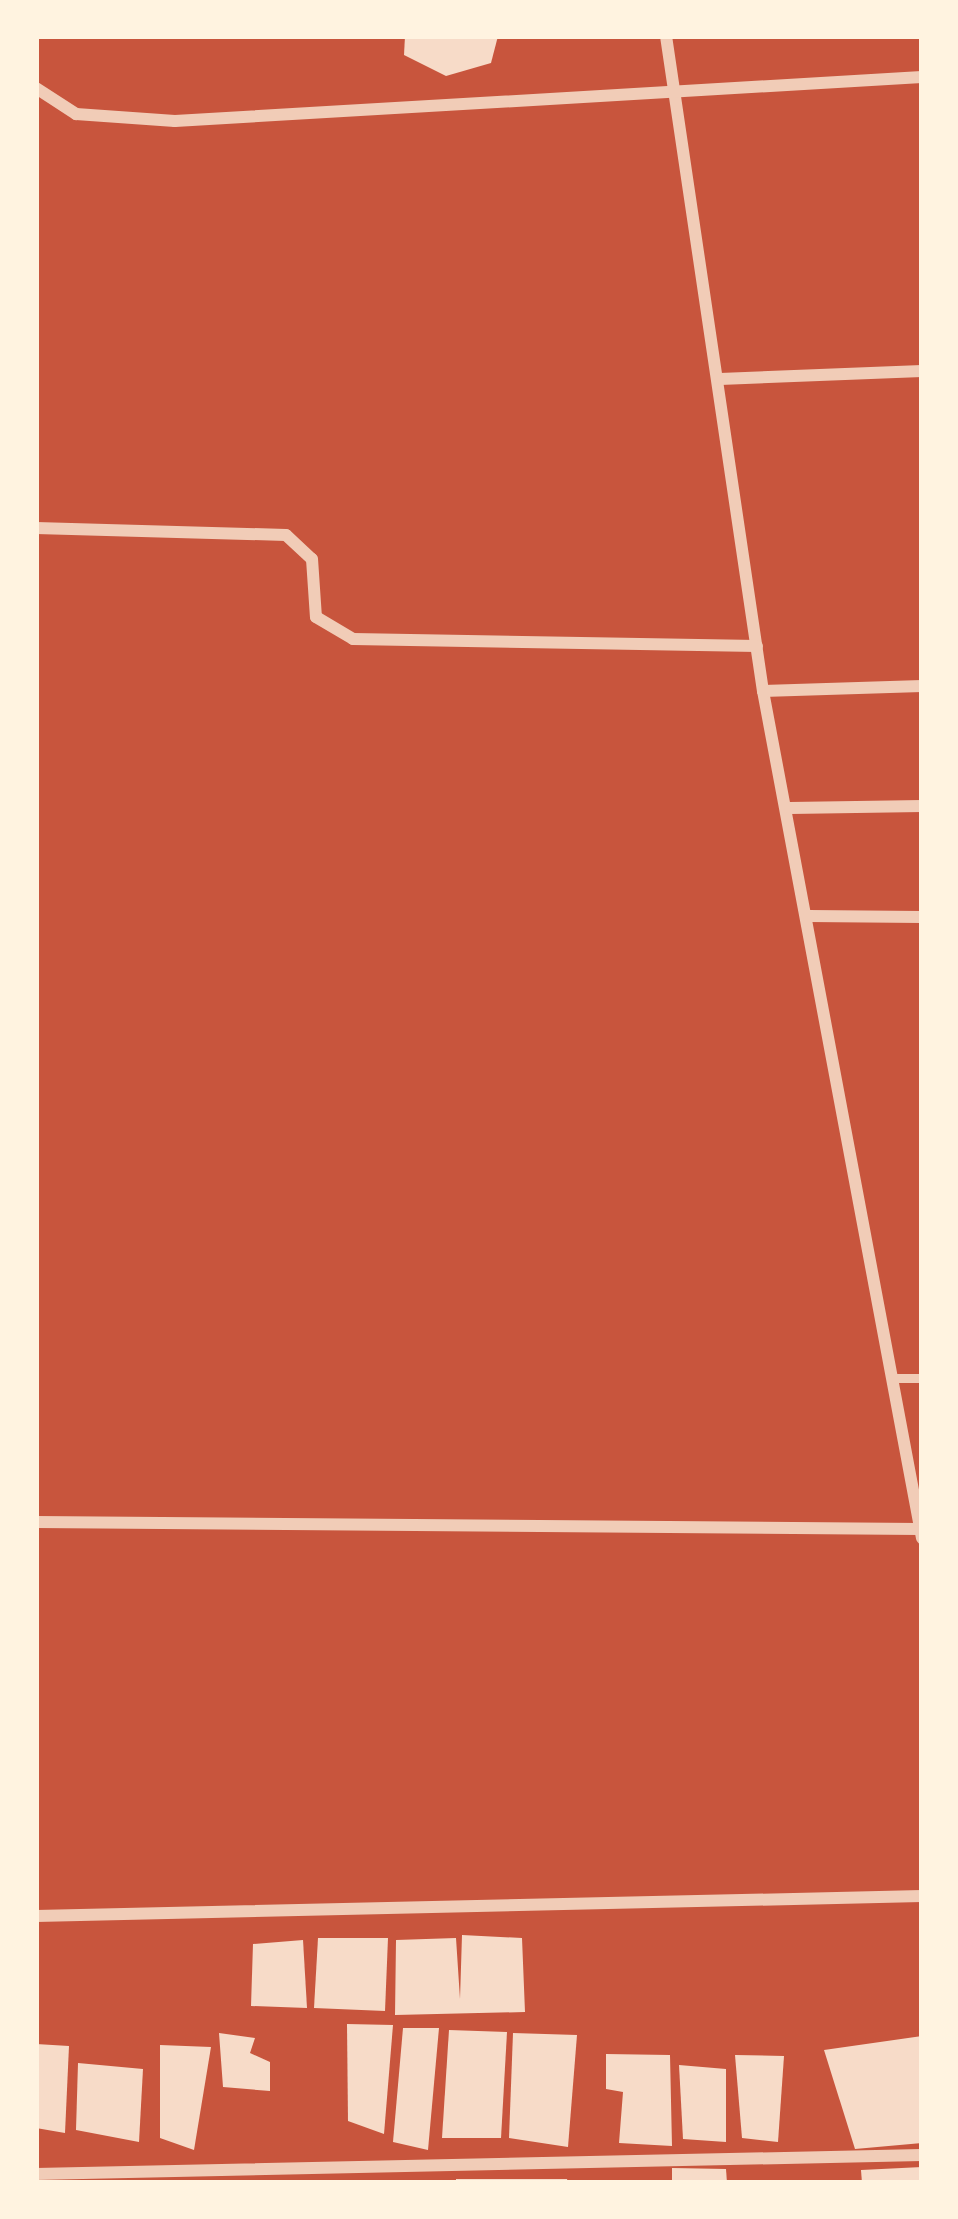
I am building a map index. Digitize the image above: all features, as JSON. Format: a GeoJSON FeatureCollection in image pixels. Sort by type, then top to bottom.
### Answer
{"type":"FeatureCollection","features":[{"type":"Feature","properties":{"kind":"street"},"geometry":{"type":"LineString","coordinates":[[36,1522],[921,1534],[790,808],[763,691],[667,36]]}},
{"type":"Feature","properties":{"kind":"street"},"geometry":{"type":"LineString","coordinates":[[36,88],[76,114],[175,121],[922,77]]}},
{"type":"Feature","properties":{"kind":"street"},"geometry":{"type":"LineString","coordinates":[[720,379],[922,371]]}},
{"type":"Feature","properties":{"kind":"street"},"geometry":{"type":"LineString","coordinates":[[36,528],[297,538],[312,559],[316,617],[353,639],[757,646]]}},
{"type":"Feature","properties":{"kind":"street"},"geometry":{"type":"LineString","coordinates":[[763,691],[922,686]]}},
{"type":"Feature","properties":{"kind":"street"},"geometry":{"type":"LineString","coordinates":[[790,808],[922,806]]}},
{"type":"Feature","properties":{"kind":"street"},"geometry":{"type":"LineString","coordinates":[[809,916],[922,917]]}},
{"type":"Feature","properties":{"kind":"street"},"geometry":{"type":"LineString","coordinates":[[36,1916],[922,1896]]}},
{"type":"Feature","properties":{"kind":"street"},"geometry":{"type":"LineString","coordinates":[[36,2174],[922,2155]]}},
{"type":"Feature","properties":{"kind":"lane"},"geometry":{"type":"LineString","coordinates":[[895,1378],[922,1378]]}},
{"type":"Feature","properties":{"kind":"building"},"geometry":{"type":"Polygon","coordinates":[[[405,36],[498,36],[491,63],[446,76],[404,55],[405,36]]]}},
{"type":"Feature","properties":{"kind":"building"},"geometry":{"type":"Polygon","coordinates":[[[462,1935],[522,1938],[525,2012],[395,2015],[396,1940],[456,1938],[460,1999],[462,1935]]]}},
{"type":"Feature","properties":{"kind":"building"},"geometry":{"type":"Polygon","coordinates":[[[318,1938],[388,1938],[385,2011],[314,2008],[318,1938]]]}},
{"type":"Feature","properties":{"kind":"building"},"geometry":{"type":"Polygon","coordinates":[[[303,1940],[307,2008],[251,2006],[253,1944],[303,1940]]]}},
{"type":"Feature","properties":{"kind":"building"},"geometry":{"type":"Polygon","coordinates":[[[347,2024],[393,2025],[384,2134],[348,2121],[347,2024]]]}},
{"type":"Feature","properties":{"kind":"building"},"geometry":{"type":"Polygon","coordinates":[[[403,2028],[439,2028],[428,2150],[393,2142],[403,2028]]]}},
{"type":"Feature","properties":{"kind":"building"},"geometry":{"type":"Polygon","coordinates":[[[449,2030],[507,2032],[501,2138],[442,2138],[449,2030]]]}},
{"type":"Feature","properties":{"kind":"building"},"geometry":{"type":"Polygon","coordinates":[[[219,2033],[255,2038],[250,2053],[270,2062],[270,2091],[223,2087],[219,2033]]]}},
{"type":"Feature","properties":{"kind":"building"},"geometry":{"type":"Polygon","coordinates":[[[513,2033],[577,2035],[568,2147],[509,2138],[513,2033]]]}},
{"type":"Feature","properties":{"kind":"building"},"geometry":{"type":"Polygon","coordinates":[[[922,2036],[922,2143],[855,2149],[824,2050],[922,2036]]]}},
{"type":"Feature","properties":{"kind":"building"},"geometry":{"type":"Polygon","coordinates":[[[36,2044],[69,2046],[65,2133],[36,2128],[36,2044]]]}},
{"type":"Feature","properties":{"kind":"building"},"geometry":{"type":"Polygon","coordinates":[[[160,2045],[211,2047],[194,2150],[160,2138],[160,2045]]]}},
{"type":"Feature","properties":{"kind":"building"},"geometry":{"type":"Polygon","coordinates":[[[606,2054],[670,2055],[672,2146],[619,2143],[623,2092],[606,2089],[606,2054]]]}},
{"type":"Feature","properties":{"kind":"building"},"geometry":{"type":"Polygon","coordinates":[[[735,2055],[784,2056],[778,2142],[742,2138],[735,2055]]]}},
{"type":"Feature","properties":{"kind":"building"},"geometry":{"type":"Polygon","coordinates":[[[78,2063],[143,2069],[139,2142],[76,2130],[78,2063]]]}},
{"type":"Feature","properties":{"kind":"building"},"geometry":{"type":"Polygon","coordinates":[[[679,2065],[726,2069],[726,2142],[683,2139],[679,2065]]]}},
{"type":"Feature","properties":{"kind":"building"},"geometry":{"type":"Polygon","coordinates":[[[922,2167],[922,2183],[862,2183],[861,2170],[922,2167]]]}},
{"type":"Feature","properties":{"kind":"building"},"geometry":{"type":"Polygon","coordinates":[[[672,2168],[726,2169],[727,2183],[672,2183],[672,2168]]]}},
{"type":"Feature","properties":{"kind":"building"},"geometry":{"type":"Polygon","coordinates":[[[456,2179],[567,2179],[568,2183],[456,2183],[456,2179]]]}}]}
